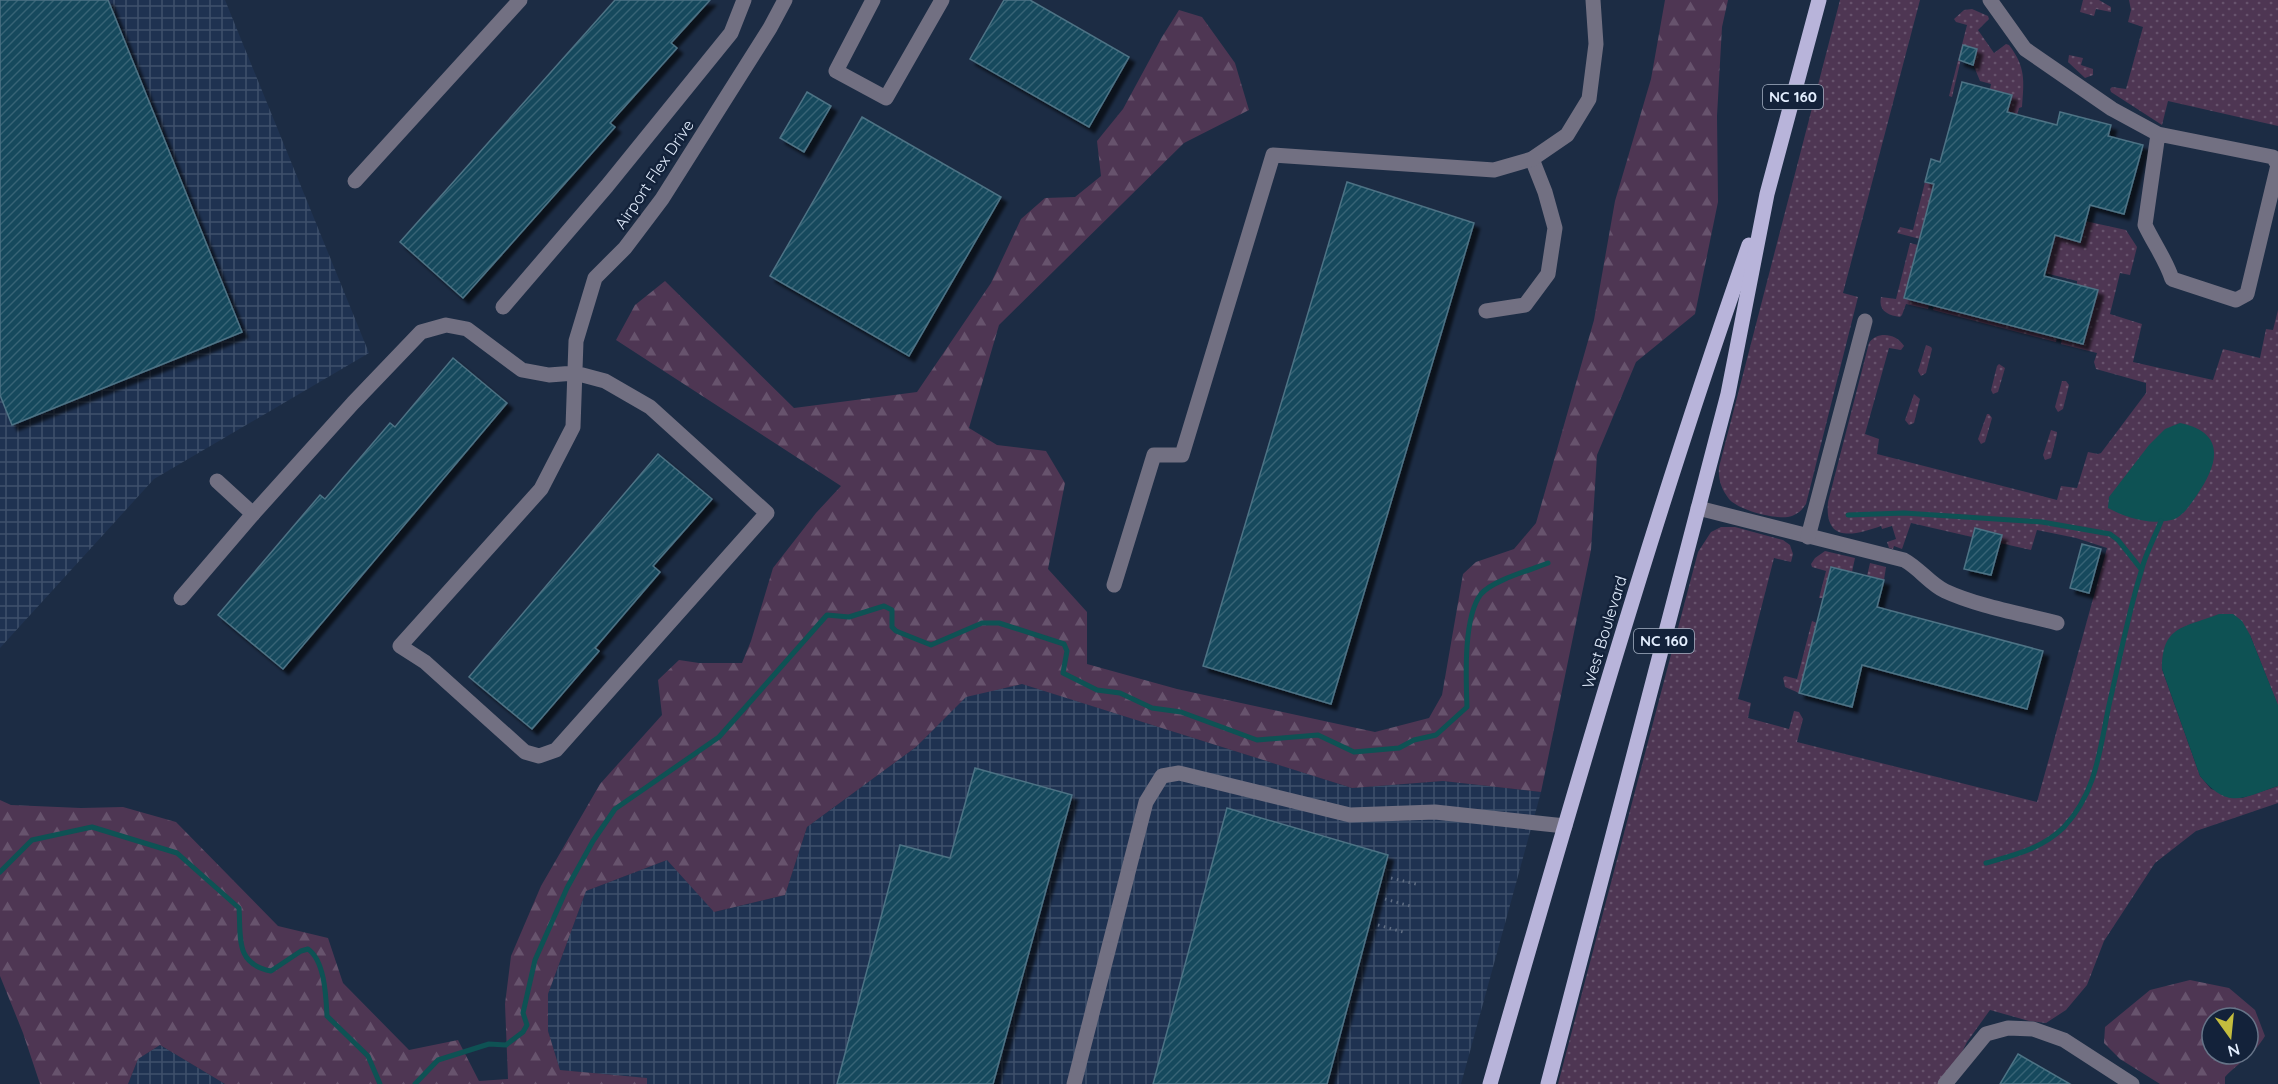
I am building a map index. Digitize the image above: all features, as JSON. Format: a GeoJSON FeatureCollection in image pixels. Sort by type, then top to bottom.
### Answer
{"type":"FeatureCollection","features":[{"type":"Feature","properties":{"kind":"main road","name":"West Boulevard"},"geometry":{"type":"LineString","coordinates":[[1548,1084],[1728,394],[1767,194],[1819,0]]}},
{"type":"Feature","properties":{"kind":"main road","name":"West Boulevard"},"geometry":{"type":"LineString","coordinates":[[1490,1084],[1565,826],[1698,389],[1767,194]]}},
{"type":"Feature","properties":{"kind":"street"},"geometry":{"type":"LineString","coordinates":[[355,181],[519,0]]}},
{"type":"Feature","properties":{"kind":"street"},"geometry":{"type":"LineString","coordinates":[[503,308],[607,186],[731,33],[744,0]]}},
{"type":"Feature","properties":{"kind":"street","name":"Airport Flex Drive"},"geometry":{"type":"LineString","coordinates":[[575,373],[605,381],[650,407],[767,513],[556,750],[539,756],[525,752],[424,662],[400,646],[541,489],[573,427],[576,341],[595,278],[625,248],[662,199],[770,28],[785,0]]}},
{"type":"Feature","properties":{"kind":"street"},"geometry":{"type":"LineString","coordinates":[[873,0],[836,71],[886,98],[942,0]]}},
{"type":"Feature","properties":{"kind":"street"},"geometry":{"type":"LineString","coordinates":[[1114,585],[1154,455],[1182,455],[1273,155],[1494,170],[1532,159],[1567,135],[1589,99],[1596,44],[1593,0]]}},
{"type":"Feature","properties":{"kind":"street"},"geometry":{"type":"LineString","coordinates":[[1990,0],[2025,49],[2112,109],[2158,134],[2273,157],[2278,165],[2247,294],[2236,300],[2172,279],[2145,225],[2158,134]]}},
{"type":"Feature","properties":{"kind":"street"},"geometry":{"type":"LineString","coordinates":[[1486,311],[1525,305],[1548,274],[1555,228],[1545,192],[1532,159]]}},
{"type":"Feature","properties":{"kind":"street"},"geometry":{"type":"LineString","coordinates":[[1808,537],[1865,321]]}},
{"type":"Feature","properties":{"kind":"street"},"geometry":{"type":"LineString","coordinates":[[181,598],[353,403],[421,332],[446,325],[467,329],[522,370],[549,375],[575,373]]}},
{"type":"Feature","properties":{"kind":"street"},"geometry":{"type":"LineString","coordinates":[[217,481],[253,514]]}},
{"type":"Feature","properties":{"kind":"street"},"geometry":{"type":"LineString","coordinates":[[1698,508],[1904,560],[1943,590],[2057,623]]}},
{"type":"Feature","properties":{"kind":"street"},"geometry":{"type":"LineString","coordinates":[[1074,1084],[1146,802],[1162,776],[1179,773],[1350,816],[1435,812],[1565,826]]}},
{"type":"Feature","properties":{"kind":"street"},"geometry":{"type":"LineString","coordinates":[[1945,1084],[1986,1034],[2008,1028],[2033,1029],[2064,1040],[2132,1084]]}},
{"type":"Feature","properties":{"kind":"path"},"geometry":{"type":"LineString","coordinates":[[1391,878],[1416,884]]}},
{"type":"Feature","properties":{"kind":"path"},"geometry":{"type":"LineString","coordinates":[[1385,899],[1410,906]]}},
{"type":"Feature","properties":{"kind":"path"},"geometry":{"type":"LineString","coordinates":[[1378,925],[1403,932]]}},
{"type":"Feature","properties":{"kind":"shaded area"},"geometry":{"type":"Polygon","coordinates":[[[0,0],[225,0],[369,353],[154,479],[0,648],[0,0]]]}},
{"type":"Feature","properties":{"kind":"shaded area"},"geometry":{"type":"Polygon","coordinates":[[[2180,423],[2205,434],[2212,442],[2214,451],[2210,472],[2186,510],[2175,519],[2155,522],[2130,518],[2108,508],[2109,497],[2149,445],[2165,429],[2180,423]]]}},
{"type":"Feature","properties":{"kind":"shaded area"},"geometry":{"type":"Polygon","coordinates":[[[2219,614],[2233,614],[2242,621],[2250,635],[2278,705],[2278,786],[2245,797],[2227,797],[2219,794],[2200,776],[2162,669],[2166,644],[2177,630],[2219,614]]]}},
{"type":"Feature","properties":{"kind":"shaded area"},"geometry":{"type":"Polygon","coordinates":[[[1023,684],[1352,788],[1443,781],[1541,792],[1461,1084],[647,1084],[646,1078],[560,1070],[548,1031],[548,994],[586,891],[667,860],[715,912],[785,895],[807,827],[916,747],[966,696],[1023,684]]]}},
{"type":"Feature","properties":{"kind":"shaded area"},"geometry":{"type":"Polygon","coordinates":[[[160,1045],[225,1084],[128,1084],[138,1059],[160,1045]]]}},
{"type":"Feature","properties":{"kind":"green space"},"geometry":{"type":"Polygon","coordinates":[[[1665,0],[1728,0],[1722,27],[1717,116],[1718,202],[1695,314],[1636,362],[1597,455],[1591,550],[1541,792],[1443,781],[1352,788],[1022,684],[966,697],[916,747],[807,827],[785,895],[714,912],[667,860],[586,891],[548,994],[548,1031],[560,1070],[647,1078],[647,1084],[225,1084],[160,1045],[138,1059],[128,1084],[40,1084],[0,976],[0,800],[11,805],[123,807],[176,822],[278,926],[328,938],[343,983],[409,1050],[458,1040],[479,1081],[508,1079],[505,1004],[511,956],[541,886],[600,784],[662,715],[658,680],[679,660],[699,663],[742,663],[773,568],[816,513],[841,486],[616,340],[635,305],[665,281],[794,408],[917,392],[991,283],[1021,219],[1045,198],[1075,197],[1101,176],[1097,141],[1123,109],[1179,10],[1202,17],[1235,63],[1249,110],[1184,143],[999,325],[969,428],[997,445],[1046,451],[1065,483],[1048,569],[1087,612],[1087,664],[1177,689],[1375,732],[1429,718],[1442,695],[1463,574],[1476,562],[1514,549],[1536,523],[1594,320],[1615,201],[1651,79],[1665,0]]]}},
{"type":"Feature","properties":{"kind":"green space"},"geometry":{"type":"Polygon","coordinates":[[[1840,0],[1920,0],[1843,293],[1858,297],[1806,504],[1792,516],[1768,516],[1749,511],[1729,499],[1722,488],[1719,467],[1840,0]]]}},
{"type":"Feature","properties":{"kind":"green space"},"geometry":{"type":"Polygon","coordinates":[[[2083,0],[2099,0],[2111,7],[2111,12],[2096,9],[2094,16],[2080,12],[2083,0]]]}},
{"type":"Feature","properties":{"kind":"green space"},"geometry":{"type":"Polygon","coordinates":[[[2129,0],[2278,0],[2278,126],[2168,101],[2162,125],[2111,92],[2112,87],[2126,89],[2143,27],[2128,22],[2131,10],[2129,0]]]}},
{"type":"Feature","properties":{"kind":"green space"},"geometry":{"type":"Polygon","coordinates":[[[1972,9],[1988,16],[1989,19],[1978,30],[1994,53],[2006,44],[2009,45],[2021,67],[2023,74],[2022,107],[2019,108],[2017,115],[2007,113],[1990,89],[1991,84],[1980,81],[1973,64],[1977,49],[1964,46],[1952,97],[1949,96],[1967,25],[1956,22],[1954,19],[1964,10],[1972,9]]]}},
{"type":"Feature","properties":{"kind":"green space"},"geometry":{"type":"Polygon","coordinates":[[[2069,55],[2083,58],[2081,65],[2093,69],[2093,75],[2085,78],[2068,62],[2069,55]]]}},
{"type":"Feature","properties":{"kind":"green space"},"geometry":{"type":"Polygon","coordinates":[[[1925,182],[1934,184],[1920,239],[1897,233],[1900,227],[1913,230],[1925,182]]]}},
{"type":"Feature","properties":{"kind":"green space"},"geometry":{"type":"Polygon","coordinates":[[[2085,221],[2126,230],[2137,247],[2130,275],[2120,273],[2110,314],[2142,324],[2133,362],[2213,380],[2223,349],[2260,358],[2266,329],[2273,330],[2278,310],[2278,706],[2250,635],[2162,669],[2200,776],[2211,789],[2242,798],[2278,786],[2278,803],[2196,831],[2155,863],[2104,941],[2087,985],[2066,1010],[2046,1023],[2029,1021],[1990,1010],[1967,1042],[1946,1084],[1558,1084],[1698,552],[1711,532],[1721,527],[1735,527],[1783,540],[1790,545],[1793,554],[1791,562],[1774,558],[1738,699],[1751,703],[1748,718],[1789,729],[1794,711],[1799,712],[1803,719],[1797,742],[2037,802],[2107,548],[2076,538],[2037,530],[2031,550],[2000,543],[1975,529],[1972,537],[1911,523],[1902,549],[1894,546],[1893,549],[1889,548],[1887,542],[1896,539],[1892,526],[1843,533],[1831,525],[1828,502],[1869,343],[1881,335],[1892,336],[1904,346],[1901,350],[1889,348],[1865,434],[1879,439],[1877,454],[2057,500],[2061,486],[2077,488],[2088,452],[2101,453],[2146,393],[2146,383],[2096,369],[2094,362],[2097,353],[2061,344],[2062,339],[2083,344],[2097,290],[2077,285],[2077,281],[2045,273],[2055,235],[2085,221]]]}},
{"type":"Feature","properties":{"kind":"green space"},"geometry":{"type":"Polygon","coordinates":[[[1910,243],[1918,245],[1904,298],[1929,305],[1928,309],[1906,304],[1900,317],[1885,312],[1880,302],[1881,297],[1896,299],[1910,243]]]}},
{"type":"Feature","properties":{"kind":"green space"},"geometry":{"type":"Polygon","coordinates":[[[1934,306],[2057,338],[2056,342],[1933,310],[1934,306]]]}},
{"type":"Feature","properties":{"kind":"green space"},"geometry":{"type":"Polygon","coordinates":[[[1926,345],[1932,349],[1926,373],[1921,376],[1918,371],[1926,345]]]}},
{"type":"Feature","properties":{"kind":"green space"},"geometry":{"type":"Polygon","coordinates":[[[1999,364],[2005,368],[1998,392],[1993,394],[1991,390],[1999,364]]]}},
{"type":"Feature","properties":{"kind":"green space"},"geometry":{"type":"Polygon","coordinates":[[[2062,381],[2066,381],[2069,385],[2063,409],[2058,412],[2055,407],[2062,381]]]}},
{"type":"Feature","properties":{"kind":"green space"},"geometry":{"type":"Polygon","coordinates":[[[1914,394],[1920,399],[1914,423],[1909,425],[1905,420],[1914,394]]]}},
{"type":"Feature","properties":{"kind":"green space"},"geometry":{"type":"Polygon","coordinates":[[[1987,414],[1992,418],[1985,442],[1981,444],[1978,439],[1987,414]]]}},
{"type":"Feature","properties":{"kind":"green space"},"geometry":{"type":"Polygon","coordinates":[[[2051,430],[2057,434],[2051,458],[2045,460],[2043,455],[2051,430]]]}},
{"type":"Feature","properties":{"kind":"green space"},"geometry":{"type":"Polygon","coordinates":[[[1825,551],[1855,558],[1852,572],[1831,567],[1823,598],[1819,598],[1826,571],[1812,567],[1811,564],[1825,551]]]}},
{"type":"Feature","properties":{"kind":"green space"},"geometry":{"type":"Polygon","coordinates":[[[1870,563],[1886,567],[1884,580],[1867,576],[1870,563]]]}},
{"type":"Feature","properties":{"kind":"green space"},"geometry":{"type":"Polygon","coordinates":[[[1812,621],[1817,623],[1799,693],[1785,687],[1783,678],[1785,676],[1797,679],[1812,621]]]}},
{"type":"Feature","properties":{"kind":"green space"},"geometry":{"type":"Polygon","coordinates":[[[2190,980],[2229,988],[2250,1006],[2200,1006],[2200,1066],[2237,1066],[2225,1077],[2225,1084],[2160,1084],[2120,1059],[2104,1043],[2105,1027],[2150,990],[2190,980]]]}},
{"type":"Feature","properties":{"kind":"green space"},"geometry":{"type":"Polygon","coordinates":[[[2260,1023],[2265,1036],[2260,1043],[2260,1023]]]}},
{"type":"Feature","properties":{"kind":"building"},"geometry":{"type":"Polygon","coordinates":[[[0,0],[108,0],[242,332],[12,425],[0,395],[0,0]]]}},
{"type":"Feature","properties":{"kind":"building"},"geometry":{"type":"Polygon","coordinates":[[[615,0],[710,0],[671,43],[677,48],[610,123],[615,127],[463,298],[400,242],[615,0]]]}},
{"type":"Feature","properties":{"kind":"building"},"geometry":{"type":"Polygon","coordinates":[[[1004,0],[1030,0],[1129,57],[1089,127],[970,59],[1004,0]]]}},
{"type":"Feature","properties":{"kind":"building"},"geometry":{"type":"Polygon","coordinates":[[[1963,45],[1977,49],[1973,65],[1959,60],[1963,45]]]}},
{"type":"Feature","properties":{"kind":"building"},"geometry":{"type":"Polygon","coordinates":[[[1962,82],[2012,95],[2007,112],[2057,125],[2060,112],[2111,125],[2108,136],[2143,145],[2124,214],[2090,205],[2080,242],[2055,235],[2044,276],[2098,290],[2083,344],[1904,298],[1934,184],[1925,182],[1931,159],[1940,162],[1962,82]]]}},
{"type":"Feature","properties":{"kind":"building"},"geometry":{"type":"Polygon","coordinates":[[[807,92],[831,106],[804,152],[780,138],[807,92]]]}},
{"type":"Feature","properties":{"kind":"building"},"geometry":{"type":"Polygon","coordinates":[[[862,117],[1001,197],[909,356],[770,276],[862,117]]]}},
{"type":"Feature","properties":{"kind":"building"},"geometry":{"type":"Polygon","coordinates":[[[1347,182],[1474,223],[1331,704],[1203,666],[1347,182]]]}},
{"type":"Feature","properties":{"kind":"building"},"geometry":{"type":"Polygon","coordinates":[[[453,358],[507,403],[283,669],[218,615],[320,495],[325,499],[390,423],[395,427],[453,358]]]}},
{"type":"Feature","properties":{"kind":"building"},"geometry":{"type":"Polygon","coordinates":[[[658,454],[712,499],[653,566],[660,572],[595,648],[599,651],[532,729],[469,677],[658,454]]]}},
{"type":"Feature","properties":{"kind":"building"},"geometry":{"type":"Polygon","coordinates":[[[1975,528],[2002,535],[1991,575],[1964,569],[1975,528]]]}},
{"type":"Feature","properties":{"kind":"building"},"geometry":{"type":"Polygon","coordinates":[[[2082,544],[2101,549],[2089,593],[2070,588],[2082,544]]]}},
{"type":"Feature","properties":{"kind":"building"},"geometry":{"type":"Polygon","coordinates":[[[1831,567],[1884,580],[1877,607],[2043,651],[2027,709],[1862,665],[1852,707],[1799,693],[1831,567]]]}},
{"type":"Feature","properties":{"kind":"building"},"geometry":{"type":"Polygon","coordinates":[[[975,768],[1072,795],[993,1084],[837,1084],[900,845],[950,858],[975,768]]]}},
{"type":"Feature","properties":{"kind":"building"},"geometry":{"type":"Polygon","coordinates":[[[1227,808],[1388,855],[1327,1084],[1153,1084],[1227,808]]]}},
{"type":"Feature","properties":{"kind":"building"},"geometry":{"type":"Polygon","coordinates":[[[2018,1054],[2070,1084],[2000,1084],[2018,1054]]]}},
{"type":"Feature","properties":{"kind":"waterway"},"geometry":{"type":"LineString","coordinates":[[1848,515],[1904,513],[2042,522],[2110,534],[2118,540],[2141,569]]}},
{"type":"Feature","properties":{"kind":"waterway"},"geometry":{"type":"LineString","coordinates":[[1986,863],[2027,850],[2046,841],[2064,827],[2085,797],[2097,763],[2137,587],[2145,559],[2161,521]]}},
{"type":"Feature","properties":{"kind":"waterway"},"geometry":{"type":"LineString","coordinates":[[415,1084],[438,1060],[489,1044],[506,1045],[523,1032],[527,1025],[523,1013],[535,960],[567,888],[593,841],[615,809],[719,737],[827,615],[849,617],[884,606],[892,610],[892,627],[896,631],[931,645],[982,623],[999,623],[1064,644],[1067,651],[1063,673],[1097,690],[1120,693],[1152,708],[1181,712],[1257,740],[1318,735],[1354,752],[1399,748],[1414,740],[1436,735],[1467,707],[1468,632],[1475,604],[1481,594],[1494,584],[1548,563]]}},
{"type":"Feature","properties":{"kind":"waterway"},"geometry":{"type":"LineString","coordinates":[[0,872],[32,840],[92,827],[177,853],[239,908],[242,948],[251,962],[259,968],[271,971],[301,951],[308,949],[314,955],[324,980],[327,1016],[368,1056],[380,1084]]}}]}
